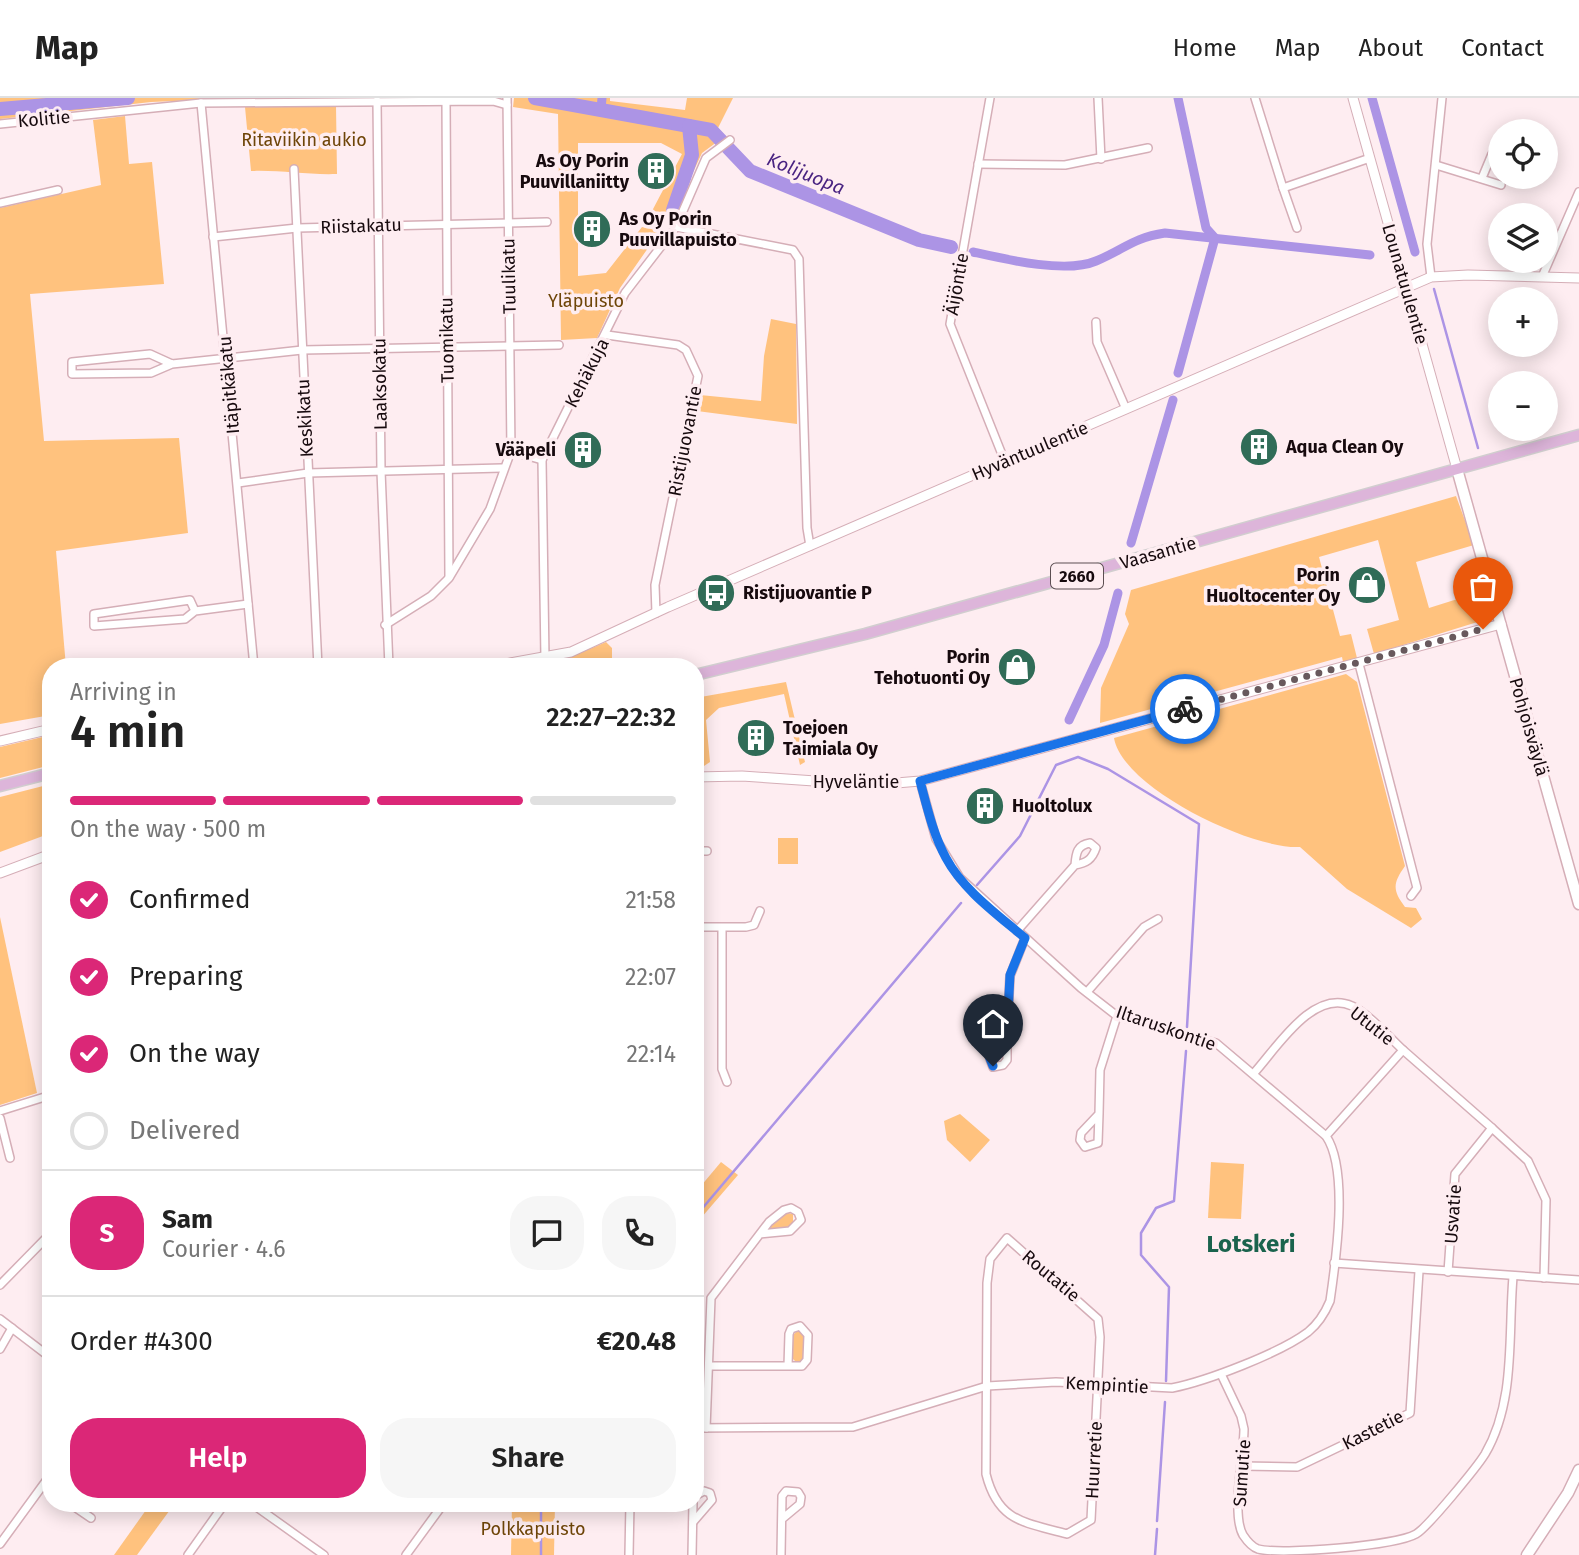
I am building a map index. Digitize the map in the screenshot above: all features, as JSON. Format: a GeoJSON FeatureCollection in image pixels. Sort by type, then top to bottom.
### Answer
{"type":"FeatureCollection","features":[{"type":"Feature","properties":{"kind":"main road","name":"Vaasantie"},"geometry":{"type":"LineString","coordinates":[[704,673],[876,631],[1579,435]]}},
{"type":"Feature","properties":{"kind":"main road","name":"Pohjoisväylä"},"geometry":{"type":"LineString","coordinates":[[1457,469],[1579,904]]}},
{"type":"Feature","properties":{"kind":"main road"},"geometry":{"type":"LineString","coordinates":[[0,786],[42,775]]}},
{"type":"Feature","properties":{"kind":"main road"},"geometry":{"type":"LineString","coordinates":[[1527,1555],[1568,1493],[1579,1470]]}},
{"type":"Feature","properties":{"kind":"street","name":"Äijöntie"},"geometry":{"type":"LineString","coordinates":[[990,98],[950,324],[1005,462]]}},
{"type":"Feature","properties":{"kind":"street"},"geometry":{"type":"LineString","coordinates":[[1098,98],[1101,159]]}},
{"type":"Feature","properties":{"kind":"street"},"geometry":{"type":"LineString","coordinates":[[1255,98],[1297,228]]}},
{"type":"Feature","properties":{"kind":"street","name":"Lounatuulentie"},"geometry":{"type":"LineString","coordinates":[[1353,98],[1457,469]]}},
{"type":"Feature","properties":{"kind":"street"},"geometry":{"type":"LineString","coordinates":[[1431,277],[1427,244],[1442,98]]}},
{"type":"Feature","properties":{"kind":"street","name":"Laaksokatu"},"geometry":{"type":"LineString","coordinates":[[377,101],[381,471],[388,658]]}},
{"type":"Feature","properties":{"kind":"street","name":"Tuomikatu"},"geometry":{"type":"LineString","coordinates":[[446,102],[449,578]]}},
{"type":"Feature","properties":{"kind":"street","name":"Kolitie"},"geometry":{"type":"LineString","coordinates":[[0,124],[201,103],[507,102]]}},
{"type":"Feature","properties":{"kind":"street","name":"Tuulikatu"},"geometry":{"type":"LineString","coordinates":[[507,102],[511,451]]}},
{"type":"Feature","properties":{"kind":"street","name":"Itäpitkäkatu"},"geometry":{"type":"LineString","coordinates":[[201,103],[253,658]]}},
{"type":"Feature","properties":{"kind":"street","name":"Kehäkuja"},"geometry":{"type":"LineString","coordinates":[[545,658],[542,460],[607,335],[625,293],[676,227],[706,158],[730,140]]}},
{"type":"Feature","properties":{"kind":"street"},"geometry":{"type":"LineString","coordinates":[[978,164],[1052,165],[1101,159],[1148,148]]}},
{"type":"Feature","properties":{"kind":"street"},"geometry":{"type":"LineString","coordinates":[[1283,188],[1370,158]]}},
{"type":"Feature","properties":{"kind":"street"},"geometry":{"type":"LineString","coordinates":[[1436,164],[1488,180]]}},
{"type":"Feature","properties":{"kind":"street"},"geometry":{"type":"LineString","coordinates":[[1482,178],[1488,164]]}},
{"type":"Feature","properties":{"kind":"street","name":"Keskikatu"},"geometry":{"type":"LineString","coordinates":[[293,169],[318,658]]}},
{"type":"Feature","properties":{"kind":"street"},"geometry":{"type":"LineString","coordinates":[[0,203],[58,190]]}},
{"type":"Feature","properties":{"kind":"street"},"geometry":{"type":"LineString","coordinates":[[1542,277],[1579,192]]}},
{"type":"Feature","properties":{"kind":"street","name":"Riistakatu"},"geometry":{"type":"LineString","coordinates":[[213,237],[297,228],[547,222]]}},
{"type":"Feature","properties":{"kind":"street"},"geometry":{"type":"LineString","coordinates":[[676,227],[793,250],[799,259],[807,528],[810,546]]}},
{"type":"Feature","properties":{"kind":"street","name":"Hyväntuulentie"},"geometry":{"type":"LineString","coordinates":[[548,658],[584,647],[656,613],[1431,277],[1579,278]]}},
{"type":"Feature","properties":{"kind":"street"},"geometry":{"type":"LineString","coordinates":[[1096,322],[1097,342],[1126,410]]}},
{"type":"Feature","properties":{"kind":"street","name":"Ristijuovantie"},"geometry":{"type":"LineString","coordinates":[[607,335],[678,345],[686,350],[698,376],[655,585],[656,613]]}},
{"type":"Feature","properties":{"kind":"street"},"geometry":{"type":"LineString","coordinates":[[172,364],[150,354],[72,362],[72,374],[151,373],[172,364],[302,350],[559,345]]}},
{"type":"Feature","properties":{"kind":"street"},"geometry":{"type":"LineString","coordinates":[[385,625],[431,596],[449,578],[490,509],[502,468],[511,451],[542,460]]}},
{"type":"Feature","properties":{"kind":"street"},"geometry":{"type":"LineString","coordinates":[[238,483],[308,473],[502,468]]}},
{"type":"Feature","properties":{"kind":"street"},"geometry":{"type":"LineString","coordinates":[[195,611],[190,600],[94,614],[94,626],[185,619],[195,611],[248,604]]}},
{"type":"Feature","properties":{"kind":"street","name":"Hyveläntie"},"geometry":{"type":"LineString","coordinates":[[704,777],[742,776],[873,785],[920,781],[1501,624]]}},
{"type":"Feature","properties":{"kind":"street"},"geometry":{"type":"LineString","coordinates":[[1359,664],[1418,888],[1411,896]]}},
{"type":"Feature","properties":{"kind":"street"},"geometry":{"type":"LineString","coordinates":[[0,741],[42,731]]}},
{"type":"Feature","properties":{"kind":"street","name":"Iltaruskontie"},"geometry":{"type":"LineString","coordinates":[[920,781],[936,839],[947,860],[960,878],[1025,938],[1117,1016],[1216,1043],[1326,1136]]}},
{"type":"Feature","properties":{"kind":"street"},"geometry":{"type":"LineString","coordinates":[[0,873],[42,858]]}},
{"type":"Feature","properties":{"kind":"street"},"geometry":{"type":"LineString","coordinates":[[1017,931],[1074,865]]}},
{"type":"Feature","properties":{"kind":"street"},"geometry":{"type":"LineString","coordinates":[[704,927],[754,925],[760,911]]}},
{"type":"Feature","properties":{"kind":"street"},"geometry":{"type":"LineString","coordinates":[[1087,992],[1144,927],[1158,919]]}},
{"type":"Feature","properties":{"kind":"street"},"geometry":{"type":"LineString","coordinates":[[722,928],[722,1069],[727,1082]]}},
{"type":"Feature","properties":{"kind":"street"},"geometry":{"type":"LineString","coordinates":[[1007,1034],[1010,975],[1025,938]]}},
{"type":"Feature","properties":{"kind":"street","name":"Ututie"},"geometry":{"type":"LineString","coordinates":[[1254,1073],[1307,1013],[1323,1005],[1354,1007],[1403,1049],[1326,1136]]}},
{"type":"Feature","properties":{"kind":"street"},"geometry":{"type":"LineString","coordinates":[[1099,1114],[1101,1061],[1117,1016]]}},
{"type":"Feature","properties":{"kind":"street"},"geometry":{"type":"LineString","coordinates":[[1403,1049],[1528,1161],[1546,1200],[1544,1278]]}},
{"type":"Feature","properties":{"kind":"street"},"geometry":{"type":"LineString","coordinates":[[0,1111],[42,1098]]}},
{"type":"Feature","properties":{"kind":"street"},"geometry":{"type":"LineString","coordinates":[[0,1118],[10,1158]]}},
{"type":"Feature","properties":{"kind":"street","name":"Usvatie"},"geometry":{"type":"LineString","coordinates":[[1448,1272],[1455,1174],[1492,1128]]}},
{"type":"Feature","properties":{"kind":"street","name":"Kempintie"},"geometry":{"type":"LineString","coordinates":[[706,1428],[853,1427],[987,1386],[1099,1383],[1172,1388],[1221,1374],[1299,1337],[1315,1326],[1330,1301],[1338,1165],[1326,1136]]}},
{"type":"Feature","properties":{"kind":"street"},"geometry":{"type":"LineString","coordinates":[[706,1428],[710,1298],[760,1234],[780,1213],[791,1208],[798,1212],[801,1220],[790,1231],[760,1234]]}},
{"type":"Feature","properties":{"kind":"street","name":"Routatie"},"geometry":{"type":"LineString","coordinates":[[987,1386],[990,1259],[1007,1238],[1098,1319],[1099,1383]]}},
{"type":"Feature","properties":{"kind":"street"},"geometry":{"type":"LineString","coordinates":[[0,1284],[42,1242]]}},
{"type":"Feature","properties":{"kind":"street"},"geometry":{"type":"LineString","coordinates":[[1334,1263],[1579,1280]]}},
{"type":"Feature","properties":{"kind":"street","name":"Kastetie"},"geometry":{"type":"LineString","coordinates":[[1242,1466],[1297,1467],[1410,1413],[1419,1270]]}},
{"type":"Feature","properties":{"kind":"street","name":"Sumutie"},"geometry":{"type":"LineString","coordinates":[[1221,1374],[1241,1416],[1244,1429],[1238,1520],[1241,1532],[1256,1549],[1317,1553],[1416,1534],[1474,1470],[1486,1452],[1500,1418],[1506,1396],[1513,1277]]}},
{"type":"Feature","properties":{"kind":"street"},"geometry":{"type":"LineString","coordinates":[[0,1319],[42,1350]]}},
{"type":"Feature","properties":{"kind":"street"},"geometry":{"type":"LineString","coordinates":[[709,1366],[788,1366],[802,1366],[807,1360],[808,1335],[800,1326],[791,1329],[789,1334],[788,1366]]}},
{"type":"Feature","properties":{"kind":"street"},"geometry":{"type":"LineString","coordinates":[[0,1349],[12,1328]]}},
{"type":"Feature","properties":{"kind":"street","name":"Huurretie"},"geometry":{"type":"LineString","coordinates":[[987,1386],[986,1474],[990,1492],[999,1506],[1013,1519],[1067,1534],[1091,1520],[1099,1383]]}},
{"type":"Feature","properties":{"kind":"street"},"geometry":{"type":"LineString","coordinates":[[0,1544],[42,1485]]}},
{"type":"Feature","properties":{"kind":"street"},"geometry":{"type":"LineString","coordinates":[[704,1491],[710,1493],[712,1500],[704,1509]]}},
{"type":"Feature","properties":{"kind":"street"},"geometry":{"type":"LineString","coordinates":[[82,1512],[90,1518]]}},
{"type":"Feature","properties":{"kind":"street"},"geometry":{"type":"LineString","coordinates":[[188,1555],[219,1512]]}},
{"type":"Feature","properties":{"kind":"street"},"geometry":{"type":"LineString","coordinates":[[264,1512],[324,1555]]}},
{"type":"Feature","properties":{"kind":"street"},"geometry":{"type":"LineString","coordinates":[[406,1555],[437,1512]]}},
{"type":"Feature","properties":{"kind":"street"},"geometry":{"type":"LineString","coordinates":[[629,1555],[630,1512]]}},
{"type":"Feature","properties":{"kind":"street"},"geometry":{"type":"LineString","coordinates":[[692,1555],[693,1512]]}},
{"type":"Feature","properties":{"kind":"street"},"geometry":{"type":"LineString","coordinates":[[693,1522],[702,1512]]}},
{"type":"Feature","properties":{"kind":"street"},"geometry":{"type":"LineString","coordinates":[[782,1519],[782,1555]]}},
{"type":"Feature","properties":{"kind":"green space"},"geometry":{"type":"Polygon","coordinates":[[[0,98],[245,98],[151,102],[0,119],[0,98]]]}},
{"type":"Feature","properties":{"kind":"green space","name":"Yläpuisto"},"geometry":{"type":"Polygon","coordinates":[[[514,98],[610,98],[610,101],[685,110],[687,98],[733,98],[718,128],[725,136],[702,153],[672,217],[652,211],[682,154],[661,143],[578,143],[578,276],[606,273],[642,227],[660,231],[620,288],[597,338],[561,340],[558,114],[513,107],[514,98]]]}},
{"type":"Feature","properties":{"kind":"green space","name":"Ritaviikin aukio"},"geometry":{"type":"Polygon","coordinates":[[[336,106],[337,174],[251,171],[245,107],[336,106]]]}},
{"type":"Feature","properties":{"kind":"green space"},"geometry":{"type":"Polygon","coordinates":[[[125,116],[129,164],[152,162],[164,284],[30,294],[44,441],[179,438],[188,533],[56,551],[65,658],[42,658],[42,717],[0,724],[0,208],[101,185],[93,120],[125,116]]]}},
{"type":"Feature","properties":{"kind":"green space"},"geometry":{"type":"Polygon","coordinates":[[[771,319],[796,324],[797,424],[697,411],[700,395],[761,401],[764,356],[771,319]]]}},
{"type":"Feature","properties":{"kind":"green space"},"geometry":{"type":"Polygon","coordinates":[[[1456,496],[1474,545],[1416,562],[1429,608],[1467,596],[1470,570],[1481,567],[1490,603],[1484,620],[1374,654],[1367,629],[1399,620],[1378,540],[1319,557],[1340,636],[1351,634],[1357,658],[1343,662],[1342,657],[1100,723],[1101,688],[1129,624],[1125,614],[1131,590],[1456,496]]]}},
{"type":"Feature","properties":{"kind":"green space"},"geometry":{"type":"Polygon","coordinates":[[[606,642],[612,648],[612,658],[568,658],[606,642]]]}},
{"type":"Feature","properties":{"kind":"green space"},"geometry":{"type":"Polygon","coordinates":[[[1346,674],[1357,682],[1405,866],[1396,882],[1396,891],[1405,907],[1416,908],[1422,919],[1411,928],[1347,889],[1300,847],[1252,838],[1193,813],[1164,796],[1140,777],[1123,757],[1114,738],[1346,674]]]}},
{"type":"Feature","properties":{"kind":"green space"},"geometry":{"type":"Polygon","coordinates":[[[786,682],[805,762],[800,765],[784,694],[719,708],[706,720],[710,762],[704,766],[704,696],[786,682]]]}},
{"type":"Feature","properties":{"kind":"green space"},"geometry":{"type":"Polygon","coordinates":[[[42,737],[42,767],[0,778],[0,747],[42,737]]]}},
{"type":"Feature","properties":{"kind":"green space"},"geometry":{"type":"Polygon","coordinates":[[[42,786],[42,836],[0,852],[0,797],[42,786]]]}},
{"type":"Feature","properties":{"kind":"green space"},"geometry":{"type":"Polygon","coordinates":[[[778,838],[798,838],[798,864],[778,864],[778,838]]]}},
{"type":"Feature","properties":{"kind":"green space"},"geometry":{"type":"Polygon","coordinates":[[[0,917],[37,1093],[0,1105],[0,917]]]}},
{"type":"Feature","properties":{"kind":"green space"},"geometry":{"type":"Polygon","coordinates":[[[960,1114],[990,1140],[970,1162],[947,1140],[944,1121],[960,1114]]]}},
{"type":"Feature","properties":{"kind":"green space"},"geometry":{"type":"Polygon","coordinates":[[[721,1162],[738,1175],[704,1215],[704,1182],[721,1162]]]}},
{"type":"Feature","properties":{"kind":"green space"},"geometry":{"type":"Polygon","coordinates":[[[1211,1162],[1244,1164],[1241,1219],[1208,1218],[1211,1162]]]}},
{"type":"Feature","properties":{"kind":"green space"},"geometry":{"type":"Polygon","coordinates":[[[793,1214],[793,1224],[785,1228],[769,1228],[781,1216],[793,1214]]]}},
{"type":"Feature","properties":{"kind":"green space"},"geometry":{"type":"Polygon","coordinates":[[[798,1330],[804,1335],[804,1357],[798,1364],[792,1358],[792,1336],[798,1330]]]}},
{"type":"Feature","properties":{"kind":"green space"},"geometry":{"type":"Polygon","coordinates":[[[145,1512],[168,1512],[137,1555],[114,1555],[145,1512]]]}},
{"type":"Feature","properties":{"kind":"green space","name":"Polkkapuisto"},"geometry":{"type":"Polygon","coordinates":[[[512,1512],[555,1512],[554,1555],[511,1555],[512,1512]]]}},
{"type":"Feature","properties":{"kind":"waterway","name":"Kolijuopa"},"geometry":{"type":"LineString","coordinates":[[0,109],[128,98]]}},
{"type":"Feature","properties":{"kind":"waterway","name":"Kolijuopa"},"geometry":{"type":"LineString","coordinates":[[535,98],[711,130],[750,171],[919,240],[951,247]]}},
{"type":"Feature","properties":{"kind":"waterway"},"geometry":{"type":"LineString","coordinates":[[601,109],[602,98]]}},
{"type":"Feature","properties":{"kind":"waterway","name":"Kolijuopa"},"geometry":{"type":"LineString","coordinates":[[1178,98],[1206,228],[1215,238],[1178,373]]}},
{"type":"Feature","properties":{"kind":"waterway"},"geometry":{"type":"LineString","coordinates":[[1372,98],[1415,252]]}},
{"type":"Feature","properties":{"kind":"waterway"},"geometry":{"type":"LineString","coordinates":[[673,210],[692,155],[689,126]]}},
{"type":"Feature","properties":{"kind":"waterway","name":"Kolijuopa"},"geometry":{"type":"LineString","coordinates":[[973,252],[1035,264],[1083,265],[1106,257],[1136,241],[1165,233],[1370,255]]}},
{"type":"Feature","properties":{"kind":"waterway"},"geometry":{"type":"LineString","coordinates":[[1434,289],[1478,448]]}},
{"type":"Feature","properties":{"kind":"waterway","name":"Kolijuopa"},"geometry":{"type":"LineString","coordinates":[[1131,543],[1173,400]]}},
{"type":"Feature","properties":{"kind":"waterway","name":"Kolijuopa"},"geometry":{"type":"LineString","coordinates":[[1069,720],[1104,645],[1118,593]]}},
{"type":"Feature","properties":{"kind":"waterway"},"geometry":{"type":"LineString","coordinates":[[977,885],[1020,836],[1056,765],[1078,757],[1108,769],[1199,824],[1187,1027]]}},
{"type":"Feature","properties":{"kind":"waterway"},"geometry":{"type":"LineString","coordinates":[[704,1206],[961,903]]}},
{"type":"Feature","properties":{"kind":"waterway"},"geometry":{"type":"LineString","coordinates":[[1166,1381],[1169,1287],[1141,1255],[1141,1233],[1156,1208],[1174,1201],[1186,1051]]}},
{"type":"Feature","properties":{"kind":"waterway"},"geometry":{"type":"LineString","coordinates":[[1157,1521],[1165,1402]]}},
{"type":"Feature","properties":{"kind":"waterway"},"geometry":{"type":"LineString","coordinates":[[541,1512],[541,1555]]}},
{"type":"Feature","properties":{"kind":"waterway"},"geometry":{"type":"LineString","coordinates":[[1155,1555],[1157,1529]]}},
{"type":"Feature","properties":{"kind":"way so far"},"geometry":{"type":"LineString","coordinates":[[1185,709],[1483,629]]}},
{"type":"Feature","properties":{"kind":"place","name":"As Oy Porin Puuvillaniitty"},"geometry":{"type":"Point","coordinates":[656,171]}},
{"type":"Feature","properties":{"kind":"place","name":"As Oy Porin Puuvillapuisto"},"geometry":{"type":"Point","coordinates":[592,229]}},
{"type":"Feature","properties":{"kind":"place","name":"Aqua Clean Oy"},"geometry":{"type":"Point","coordinates":[1259,447]}},
{"type":"Feature","properties":{"kind":"place","name":"Vääpeli"},"geometry":{"type":"Point","coordinates":[583,450]}},
{"type":"Feature","properties":{"kind":"place","name":"Porin Huoltocenter Oy"},"geometry":{"type":"Point","coordinates":[1367,585]}},
{"type":"Feature","properties":{"kind":"place","name":"Ristijuovantie P"},"geometry":{"type":"Point","coordinates":[716,593]}},
{"type":"Feature","properties":{"kind":"place","name":"Porin Tehotuonti Oy"},"geometry":{"type":"Point","coordinates":[1017,667]}},
{"type":"Feature","properties":{"kind":"place","name":"Toejoen Taimiala Oy"},"geometry":{"type":"Point","coordinates":[756,738]}},
{"type":"Feature","properties":{"kind":"place","name":"Huoltolux"},"geometry":{"type":"Point","coordinates":[985,806]}},
{"type":"Feature","properties":{"kind":"district","name":"Lotskeri"},"geometry":{"type":"Point","coordinates":[1251,1244]}},
{"type":"Feature","properties":{"kind":"route"},"geometry":{"type":"LineString","coordinates":[[993,1066],[989,1056],[1007,1034],[1010,975],[1025,938],[960,878],[947,860],[936,839],[920,781],[1185,709]]}}]}
